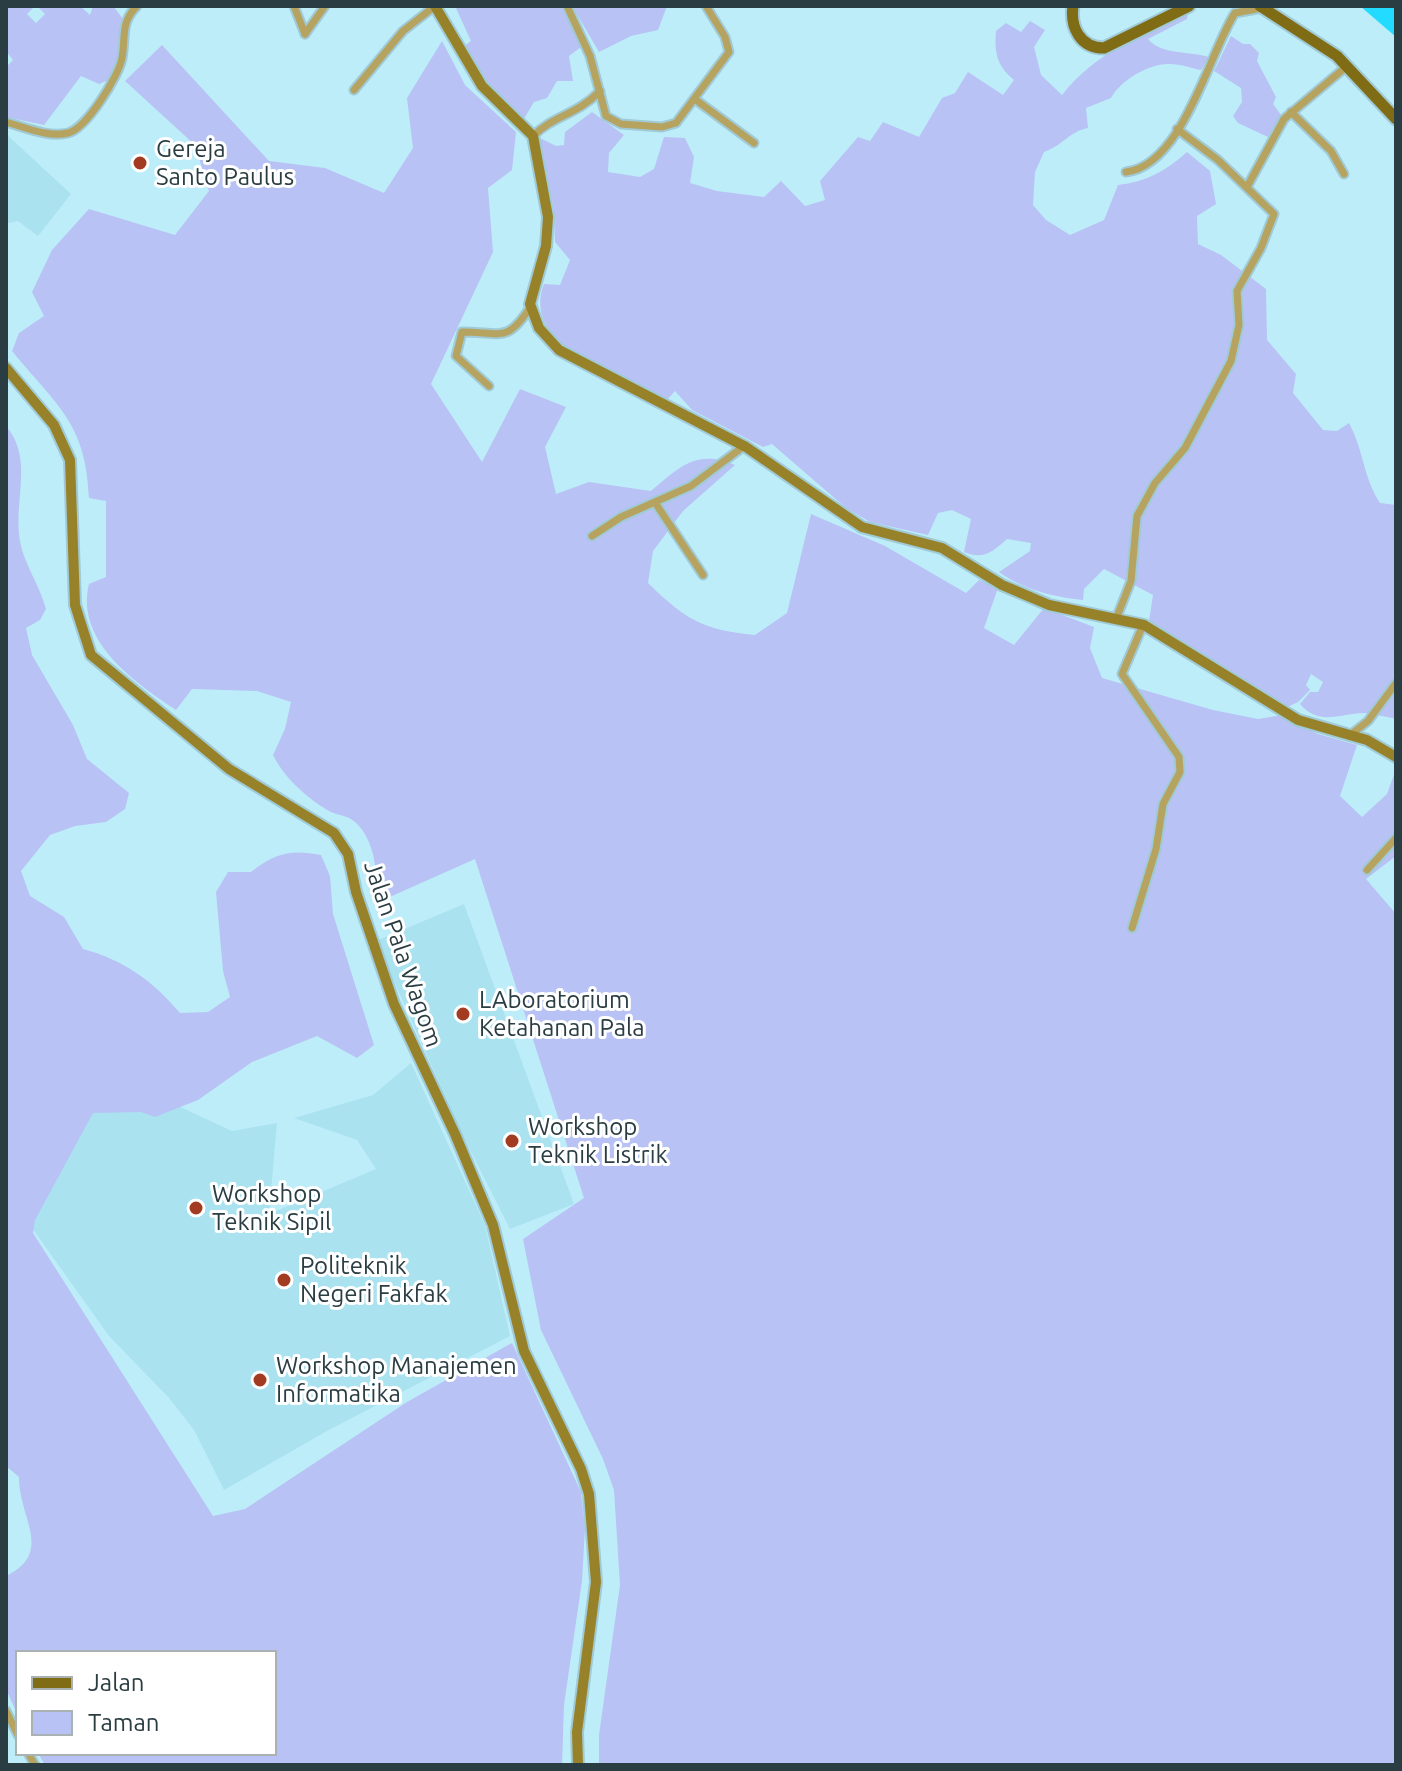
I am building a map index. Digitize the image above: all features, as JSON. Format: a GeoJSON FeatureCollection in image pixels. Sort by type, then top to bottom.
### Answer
{"type":"FeatureCollection","features":[{"type":"Feature","properties":{"kind":"main road"},"geometry":{"type":"LineString","coordinates":[[435,6],[482,86],[533,136],[548,217],[546,246],[530,296],[531,306],[539,328],[559,350],[744,446],[862,527],[942,548],[1002,585],[1049,605],[1143,625],[1290,716],[1381,746],[1396,757]]}},
{"type":"Feature","properties":{"kind":"main road"},"geometry":{"type":"LineString","coordinates":[[1073,6],[1072,22],[1079,36],[1089,45],[1104,48],[1189,6]]}},
{"type":"Feature","properties":{"kind":"main road"},"geometry":{"type":"LineString","coordinates":[[1262,7],[1309,35],[1347,66],[1396,119]]}},
{"type":"Feature","properties":{"kind":"main road","name":"Jalan Pala Wagom"},"geometry":{"type":"LineString","coordinates":[[6,368],[54,425],[70,460],[75,605],[91,655],[229,769],[334,833],[348,854],[356,892],[397,1012],[455,1134],[493,1225],[524,1351],[581,1469],[589,1494],[596,1582],[577,1732],[578,1765]]}},
{"type":"Feature","properties":{"kind":"street"},"geometry":{"type":"LineString","coordinates":[[6,122],[60,134],[75,130],[113,82],[122,61],[124,23],[137,6]]}},
{"type":"Feature","properties":{"kind":"street"},"geometry":{"type":"LineString","coordinates":[[294,6],[305,34],[325,6]]}},
{"type":"Feature","properties":{"kind":"street"},"geometry":{"type":"LineString","coordinates":[[354,90],[403,31],[435,6]]}},
{"type":"Feature","properties":{"kind":"street"},"geometry":{"type":"LineString","coordinates":[[567,6],[583,38],[606,116],[621,124],[672,125],[696,100],[729,52],[725,37],[706,6]]}},
{"type":"Feature","properties":{"kind":"street"},"geometry":{"type":"LineString","coordinates":[[1126,172],[1144,168],[1153,161],[1177,129],[1201,90],[1234,14],[1262,7]]}},
{"type":"Feature","properties":{"kind":"street"},"geometry":{"type":"LineString","coordinates":[[1247,187],[1278,128],[1291,112],[1347,66]]}},
{"type":"Feature","properties":{"kind":"street"},"geometry":{"type":"LineString","coordinates":[[533,136],[549,122],[578,111],[600,91]]}},
{"type":"Feature","properties":{"kind":"street"},"geometry":{"type":"LineString","coordinates":[[696,100],[754,143]]}},
{"type":"Feature","properties":{"kind":"street"},"geometry":{"type":"LineString","coordinates":[[1291,112],[1331,151],[1344,174]]}},
{"type":"Feature","properties":{"kind":"street"},"geometry":{"type":"LineString","coordinates":[[1116,619],[1131,581],[1137,516],[1155,483],[1185,448],[1231,361],[1239,325],[1237,291],[1265,239],[1274,214],[1247,187],[1177,129]]}},
{"type":"Feature","properties":{"kind":"street"},"geometry":{"type":"LineString","coordinates":[[489,386],[456,356],[462,332],[501,336],[511,332],[531,306]]}},
{"type":"Feature","properties":{"kind":"street"},"geometry":{"type":"LineString","coordinates":[[592,536],[621,517],[691,486],[744,446]]}},
{"type":"Feature","properties":{"kind":"street"},"geometry":{"type":"LineString","coordinates":[[656,504],[703,575]]}},
{"type":"Feature","properties":{"kind":"street"},"geometry":{"type":"LineString","coordinates":[[1132,928],[1156,849],[1163,804],[1180,772],[1179,757],[1122,674],[1143,625]]}},
{"type":"Feature","properties":{"kind":"street"},"geometry":{"type":"LineString","coordinates":[[1349,736],[1368,721],[1396,683]]}},
{"type":"Feature","properties":{"kind":"street"},"geometry":{"type":"LineString","coordinates":[[1367,870],[1396,838]]}},
{"type":"Feature","properties":{"kind":"street"},"geometry":{"type":"LineString","coordinates":[[6,1711],[16,1731]]}},
{"type":"Feature","properties":{"kind":"shaded area"},"geometry":{"type":"Polygon","coordinates":[[[1360,6],[1396,6],[1396,37],[1360,6]]]}},
{"type":"Feature","properties":{"kind":"shaded area"},"geometry":{"type":"Polygon","coordinates":[[[6,134],[71,194],[38,236],[18,221],[9,223],[6,220],[6,134]]]}},
{"type":"Feature","properties":{"kind":"shaded area"},"geometry":{"type":"Polygon","coordinates":[[[464,904],[574,1204],[510,1229],[462,1134],[376,941],[464,904]]]}},
{"type":"Feature","properties":{"kind":"shaded area","name":"Politeknik Negeri Fakfak"},"geometry":{"type":"Polygon","coordinates":[[[411,1063],[485,1225],[510,1336],[327,1431],[224,1490],[194,1430],[169,1398],[109,1336],[27,1221],[6,1065],[131,1084],[232,1131],[277,1123],[269,1214],[376,1169],[357,1140],[294,1118],[373,1095],[411,1063]]]}},
{"type":"Feature","properties":{"kind":"green space"},"geometry":{"type":"Polygon","coordinates":[[[6,6],[35,6],[27,14],[36,23],[45,14],[37,6],[80,6],[90,15],[93,6],[113,6],[123,19],[121,45],[111,79],[99,84],[81,76],[44,125],[6,117],[6,67],[13,60],[6,51],[6,6]]]}},
{"type":"Feature","properties":{"kind":"green space"},"geometry":{"type":"Polygon","coordinates":[[[455,6],[561,6],[581,47],[569,56],[573,81],[557,81],[547,98],[534,102],[522,122],[485,85],[463,47],[471,41],[455,6]]]}},
{"type":"Feature","properties":{"kind":"green space"},"geometry":{"type":"Polygon","coordinates":[[[572,6],[667,6],[658,30],[631,36],[599,52],[572,6]]]}},
{"type":"Feature","properties":{"kind":"green space"},"geometry":{"type":"Polygon","coordinates":[[[1188,12],[1187,19],[1148,39],[1160,48],[1209,57],[1201,70],[1174,64],[1153,66],[1128,80],[1111,98],[1086,108],[1088,128],[1044,152],[1035,172],[1033,205],[1046,220],[1070,235],[1104,220],[1118,185],[1155,174],[1187,152],[1210,171],[1216,204],[1197,216],[1198,244],[1221,255],[1266,289],[1267,340],[1296,374],[1293,393],[1323,430],[1337,431],[1349,423],[1374,493],[1380,503],[1396,505],[1396,719],[1365,713],[1331,717],[1315,715],[1300,704],[1310,692],[1318,692],[1323,682],[1311,674],[1306,685],[1310,690],[1298,702],[1287,707],[1149,621],[1153,595],[1104,569],[1084,589],[1083,600],[1050,595],[1018,584],[999,572],[1030,551],[1031,543],[1007,539],[987,553],[977,555],[964,552],[971,519],[952,510],[938,513],[928,535],[870,522],[846,508],[772,444],[763,447],[692,410],[675,391],[667,400],[559,343],[542,316],[540,300],[544,284],[560,285],[570,260],[555,242],[554,210],[538,137],[556,146],[564,145],[565,132],[592,112],[624,135],[609,153],[608,172],[640,177],[654,169],[664,137],[685,138],[694,157],[690,183],[717,191],[764,197],[781,181],[805,206],[825,200],[820,181],[858,137],[870,141],[883,122],[919,137],[942,98],[955,93],[968,72],[1003,95],[1014,80],[1000,64],[996,52],[996,31],[1006,23],[1021,32],[1030,21],[1045,30],[1034,47],[1041,75],[1062,95],[1104,56],[1188,12]]]}},
{"type":"Feature","properties":{"kind":"green space"},"geometry":{"type":"Polygon","coordinates":[[[1231,36],[1243,44],[1250,44],[1259,53],[1257,61],[1276,97],[1273,104],[1281,115],[1268,137],[1238,123],[1233,116],[1242,102],[1241,88],[1214,71],[1231,36]]]}},
{"type":"Feature","properties":{"kind":"green space"},"geometry":{"type":"Polygon","coordinates":[[[442,41],[465,85],[516,132],[512,170],[488,188],[493,252],[431,384],[482,462],[520,389],[566,407],[545,447],[556,494],[589,482],[651,491],[680,468],[699,460],[721,460],[735,465],[683,511],[653,551],[648,583],[673,606],[708,626],[755,635],[787,613],[811,514],[885,546],[966,593],[979,580],[998,588],[984,628],[1014,645],[1044,608],[1094,627],[1090,648],[1102,678],[1213,710],[1258,719],[1282,715],[1318,734],[1357,745],[1340,796],[1362,817],[1387,794],[1396,769],[1396,856],[1366,879],[1396,914],[1396,1765],[599,1765],[599,1735],[620,1585],[614,1490],[603,1459],[541,1330],[523,1239],[584,1198],[475,859],[374,904],[374,860],[364,832],[354,821],[331,812],[306,795],[290,780],[273,755],[285,729],[291,702],[257,691],[192,689],[176,710],[143,687],[112,658],[99,642],[87,605],[89,584],[106,577],[106,501],[89,498],[87,472],[75,432],[55,401],[12,351],[19,333],[44,316],[32,292],[52,250],[89,209],[175,235],[209,191],[195,145],[125,81],[162,45],[269,161],[325,168],[384,193],[413,148],[407,98],[442,41]]]}},
{"type":"Feature","properties":{"kind":"green space"},"geometry":{"type":"Polygon","coordinates":[[[6,426],[14,438],[21,464],[18,520],[21,544],[46,609],[40,620],[26,628],[32,655],[73,725],[87,759],[129,793],[125,809],[106,822],[75,826],[50,835],[21,871],[30,896],[64,917],[83,949],[112,959],[137,973],[180,1013],[208,1012],[230,997],[223,971],[216,892],[228,872],[251,872],[284,854],[301,852],[321,855],[330,876],[333,914],[374,1045],[357,1058],[317,1036],[252,1062],[198,1100],[155,1117],[141,1112],[93,1113],[35,1220],[33,1233],[213,1516],[245,1509],[407,1402],[512,1343],[581,1492],[585,1528],[582,1581],[564,1705],[562,1765],[45,1765],[39,1755],[276,1755],[276,1651],[16,1651],[16,1712],[6,1689],[6,1576],[21,1566],[29,1556],[31,1545],[19,1477],[6,1466],[6,426]]]}},
{"type":"Feature","properties":{"kind":"place","name":"Gereja Santo Paulus"},"geometry":{"type":"Point","coordinates":[140,163]}},
{"type":"Feature","properties":{"kind":"place","name":"LAboratorium Ketahanan Pala"},"geometry":{"type":"Point","coordinates":[463,1014]}},
{"type":"Feature","properties":{"kind":"place","name":"Workshop Teknik Listrik"},"geometry":{"type":"Point","coordinates":[512,1141]}},
{"type":"Feature","properties":{"kind":"place","name":"Workshop Teknik Sipil"},"geometry":{"type":"Point","coordinates":[196,1208]}},
{"type":"Feature","properties":{"kind":"place","name":"Politeknik Negeri Fakfak"},"geometry":{"type":"Point","coordinates":[284,1280]}},
{"type":"Feature","properties":{"kind":"place","name":"Workshop Manajemen Informatika"},"geometry":{"type":"Point","coordinates":[260,1380]}}]}
